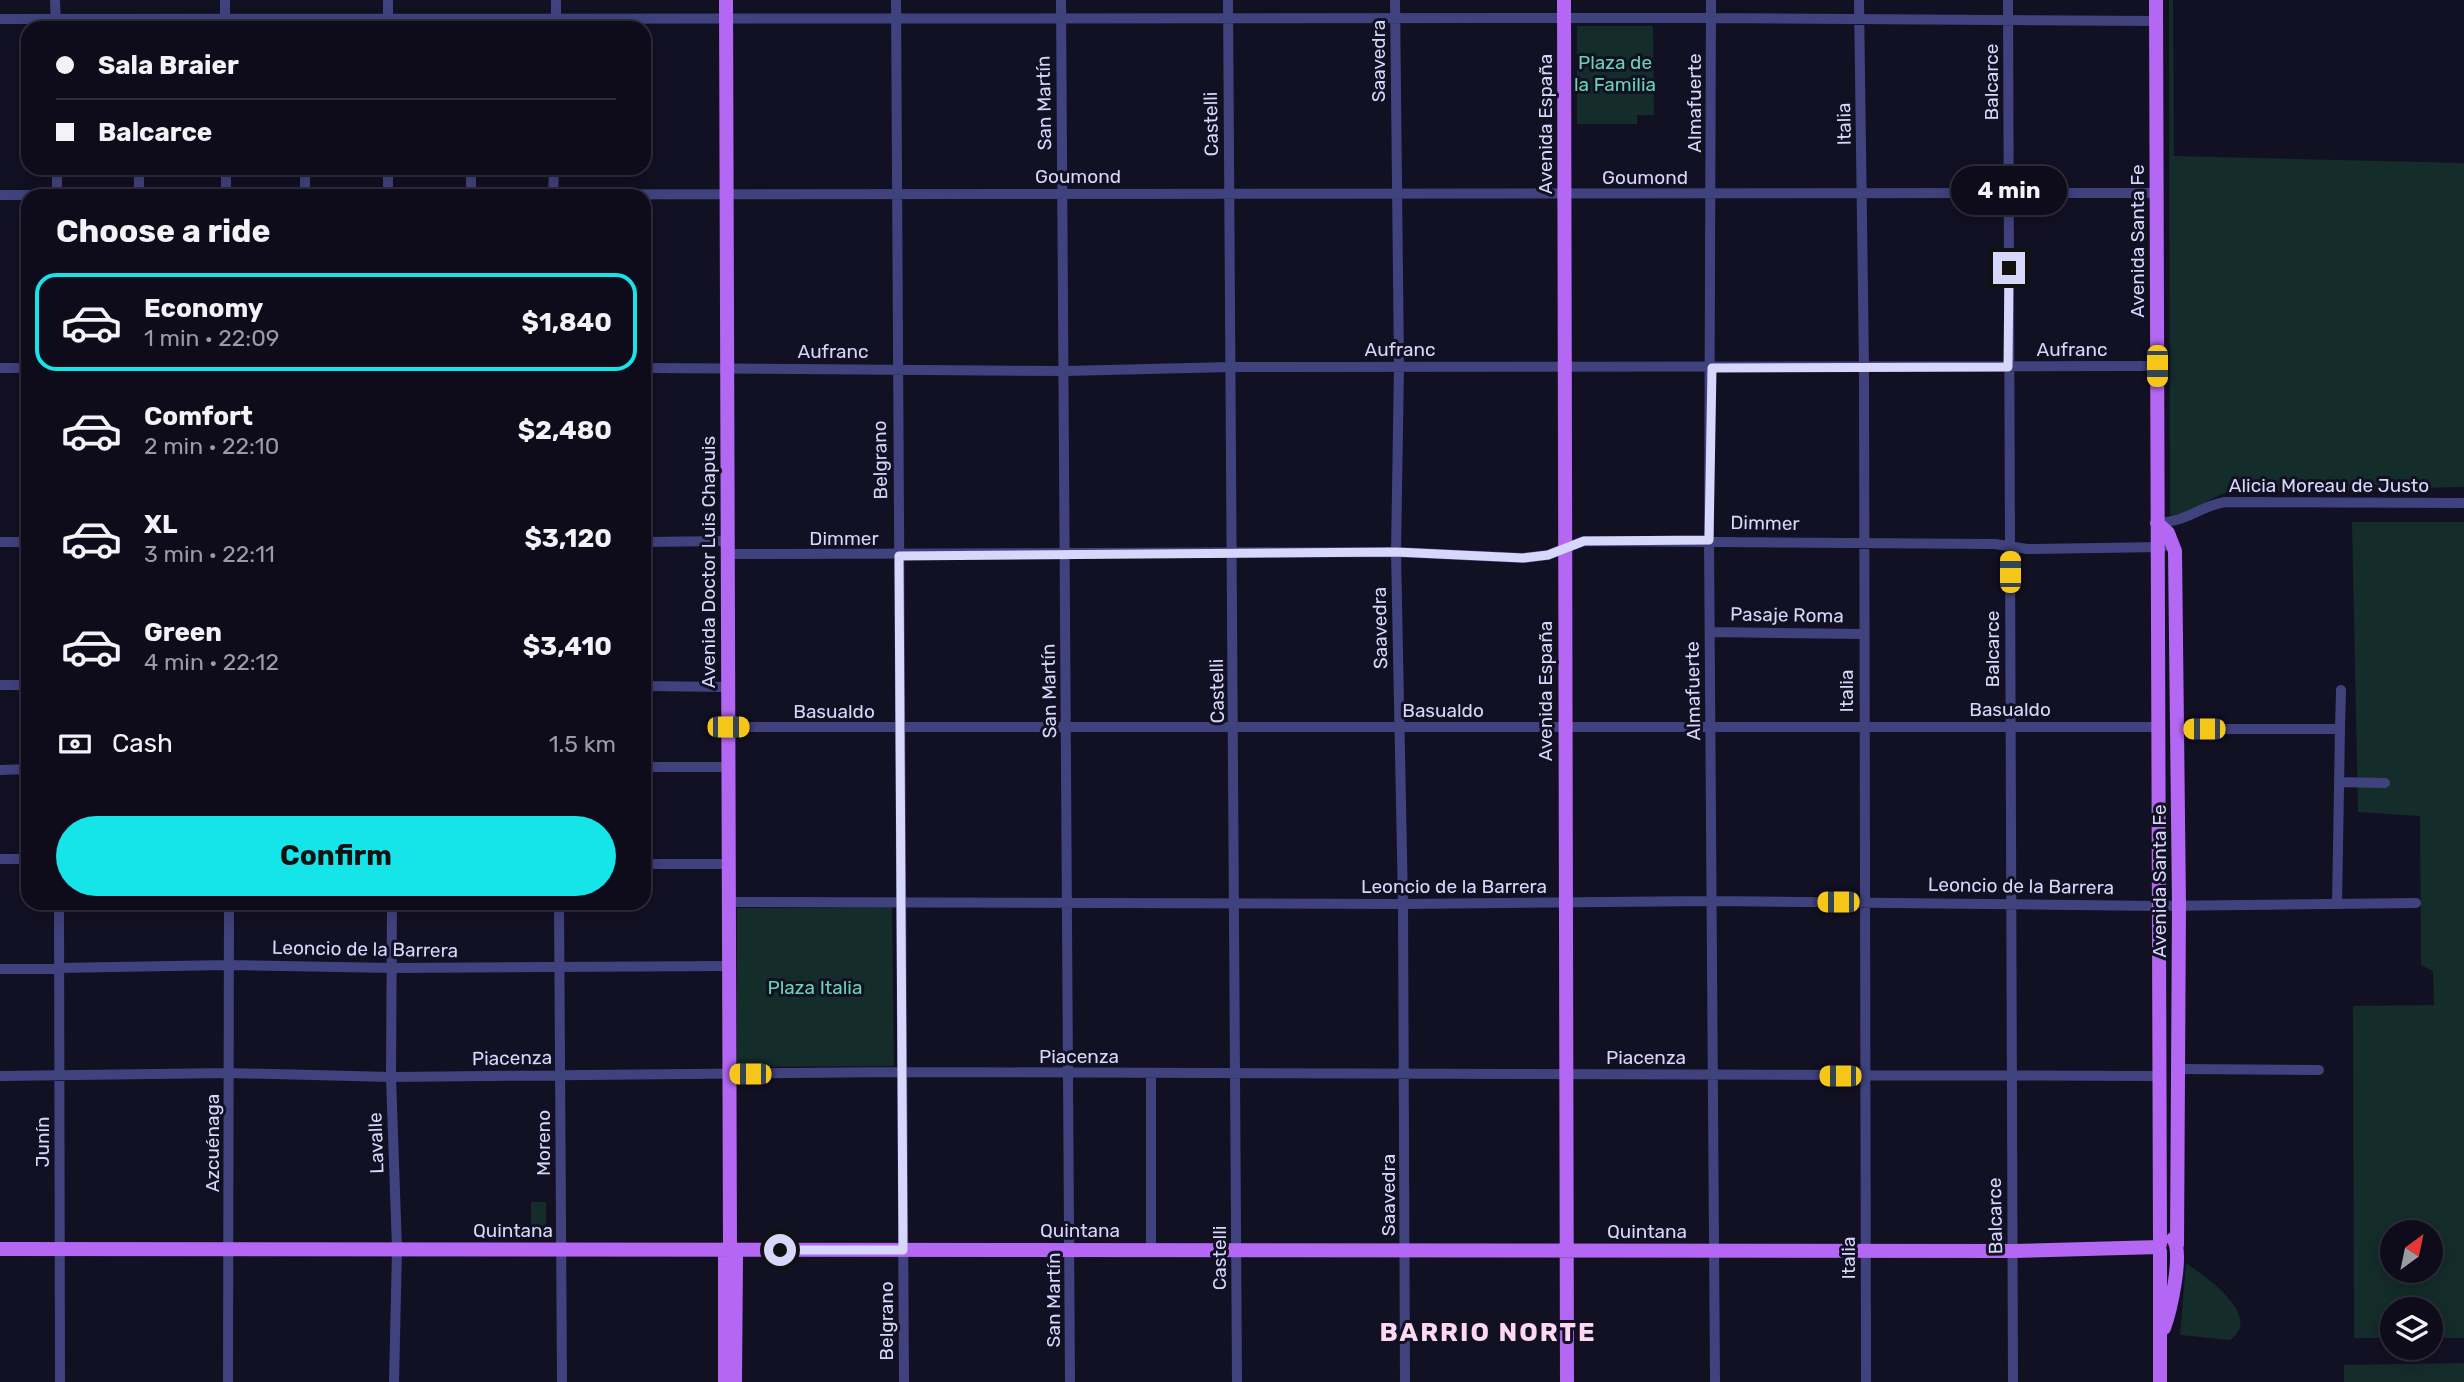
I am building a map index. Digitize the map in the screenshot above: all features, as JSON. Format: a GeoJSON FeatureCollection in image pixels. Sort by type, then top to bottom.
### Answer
{"type":"FeatureCollection","features":[{"type":"Feature","properties":{"kind":"main road","name":"Avenida Doctor Luis Chapuis"},"geometry":{"type":"LineString","coordinates":[[726,0],[730,1249]]}},
{"type":"Feature","properties":{"kind":"main road","name":"Avenida España"},"geometry":{"type":"LineString","coordinates":[[1564,0],[1567,1382]]}},
{"type":"Feature","properties":{"kind":"main road","name":"Avenida Santa Fe"},"geometry":{"type":"LineString","coordinates":[[2156,0],[2160,1382]]}},
{"type":"Feature","properties":{"kind":"main road"},"geometry":{"type":"LineString","coordinates":[[2157,523],[2164,528],[2173,544]]}},
{"type":"Feature","properties":{"kind":"main road","name":"Avenida Santa Fe"},"geometry":{"type":"LineString","coordinates":[[2160,1339],[2171,1303],[2177,1248],[2179,905],[2173,544]]}},
{"type":"Feature","properties":{"kind":"main road","name":"Quintana"},"geometry":{"type":"LineString","coordinates":[[0,1249],[2013,1251],[2160,1247],[2169,1238],[2177,1248]]}},
{"type":"Feature","properties":{"kind":"main road"},"geometry":{"type":"LineString","coordinates":[[725,1382],[726,1257],[730,1249],[736,1257],[736,1382]]}},
{"type":"Feature","properties":{"kind":"street"},"geometry":{"type":"LineString","coordinates":[[55,0],[56,21]]}},
{"type":"Feature","properties":{"kind":"street"},"geometry":{"type":"LineString","coordinates":[[225,0],[225,21]]}},
{"type":"Feature","properties":{"kind":"street"},"geometry":{"type":"LineString","coordinates":[[388,0],[388,21]]}},
{"type":"Feature","properties":{"kind":"street"},"geometry":{"type":"LineString","coordinates":[[556,0],[556,21]]}},
{"type":"Feature","properties":{"kind":"street","name":"Belgrano"},"geometry":{"type":"LineString","coordinates":[[896,0],[898,729],[904,1382]]}},
{"type":"Feature","properties":{"kind":"street","name":"San Martín"},"geometry":{"type":"LineString","coordinates":[[1061,0],[1068,727],[1070,1382]]}},
{"type":"Feature","properties":{"kind":"street","name":"Castelli"},"geometry":{"type":"LineString","coordinates":[[1228,0],[1237,1382]]}},
{"type":"Feature","properties":{"kind":"street","name":"Saavedra"},"geometry":{"type":"LineString","coordinates":[[1395,0],[1399,367],[1396,552],[1403,904],[1405,1382]]}},
{"type":"Feature","properties":{"kind":"street","name":"Almafuerte"},"geometry":{"type":"LineString","coordinates":[[1711,0],[1712,368],[1709,540],[1715,1382]]}},
{"type":"Feature","properties":{"kind":"street","name":"Italia"},"geometry":{"type":"LineString","coordinates":[[1860,0],[1864,367],[1862,542],[1866,1382]]}},
{"type":"Feature","properties":{"kind":"street","name":"Balcarce"},"geometry":{"type":"LineString","coordinates":[[2008,0],[2013,1382]]}},
{"type":"Feature","properties":{"kind":"street"},"geometry":{"type":"LineString","coordinates":[[651,22],[1711,18],[2156,21]]}},
{"type":"Feature","properties":{"kind":"street"},"geometry":{"type":"LineString","coordinates":[[0,19],[22,21]]}},
{"type":"Feature","properties":{"kind":"street","name":"Goumond"},"geometry":{"type":"LineString","coordinates":[[651,193],[2156,193]]}},
{"type":"Feature","properties":{"kind":"street","name":"Goumond"},"geometry":{"type":"LineString","coordinates":[[0,195],[21,195]]}},
{"type":"Feature","properties":{"kind":"street","name":"Aufranc"},"geometry":{"type":"LineString","coordinates":[[651,368],[1065,371],[1231,367],[2157,366]]}},
{"type":"Feature","properties":{"kind":"street"},"geometry":{"type":"LineString","coordinates":[[0,368],[21,368]]}},
{"type":"Feature","properties":{"kind":"street","name":"Alicia Moreau de Justo"},"geometry":{"type":"LineString","coordinates":[[2157,523],[2177,522],[2213,504],[2225,502],[2464,503]]}},
{"type":"Feature","properties":{"kind":"street","name":"Dimmer"},"geometry":{"type":"LineString","coordinates":[[651,542],[899,556],[1396,552],[1523,558],[1548,555],[1584,541],[1862,542],[2010,546],[2027,549],[2156,547],[2173,544]]}},
{"type":"Feature","properties":{"kind":"street"},"geometry":{"type":"LineString","coordinates":[[0,542],[21,542]]}},
{"type":"Feature","properties":{"kind":"street","name":"Pasaje Roma"},"geometry":{"type":"LineString","coordinates":[[1710,632],[1864,634]]}},
{"type":"Feature","properties":{"kind":"street"},"geometry":{"type":"LineString","coordinates":[[0,685],[21,685]]}},
{"type":"Feature","properties":{"kind":"street"},"geometry":{"type":"LineString","coordinates":[[651,687],[728,687]]}},
{"type":"Feature","properties":{"kind":"street"},"geometry":{"type":"LineString","coordinates":[[2337,904],[2341,690]]}},
{"type":"Feature","properties":{"kind":"street","name":"Basualdo"},"geometry":{"type":"LineString","coordinates":[[728,727],[2158,727]]}},
{"type":"Feature","properties":{"kind":"street"},"geometry":{"type":"LineString","coordinates":[[2177,729],[2340,729]]}},
{"type":"Feature","properties":{"kind":"street"},"geometry":{"type":"LineString","coordinates":[[651,767],[728,767]]}},
{"type":"Feature","properties":{"kind":"street"},"geometry":{"type":"LineString","coordinates":[[0,770],[21,769]]}},
{"type":"Feature","properties":{"kind":"street"},"geometry":{"type":"LineString","coordinates":[[2339,782],[2385,783]]}},
{"type":"Feature","properties":{"kind":"street"},"geometry":{"type":"LineString","coordinates":[[0,859],[21,859]]}},
{"type":"Feature","properties":{"kind":"street"},"geometry":{"type":"LineString","coordinates":[[651,864],[729,864]]}},
{"type":"Feature","properties":{"kind":"street","name":"Leoncio de la Barrera"},"geometry":{"type":"LineString","coordinates":[[729,902],[899,900],[1403,904],[1712,901],[2011,902],[2158,906],[2416,903]]}},
{"type":"Feature","properties":{"kind":"street","name":"Junín"},"geometry":{"type":"LineString","coordinates":[[59,910],[60,1382]]}},
{"type":"Feature","properties":{"kind":"street","name":"Azcuénaga"},"geometry":{"type":"LineString","coordinates":[[228,1382],[229,910]]}},
{"type":"Feature","properties":{"kind":"street","name":"Lavalle"},"geometry":{"type":"LineString","coordinates":[[392,910],[391,1077],[397,1249],[394,1382]]}},
{"type":"Feature","properties":{"kind":"street","name":"Moreno"},"geometry":{"type":"LineString","coordinates":[[559,910],[562,1382]]}},
{"type":"Feature","properties":{"kind":"street","name":"Leoncio de la Barrera"},"geometry":{"type":"LineString","coordinates":[[0,969],[229,965],[393,968],[729,966]]}},
{"type":"Feature","properties":{"kind":"street"},"geometry":{"type":"LineString","coordinates":[[2178,1069],[2319,1070]]}},
{"type":"Feature","properties":{"kind":"street","name":"Piacenza"},"geometry":{"type":"LineString","coordinates":[[0,1076],[229,1073],[391,1077],[900,1072],[2158,1076]]}},
{"type":"Feature","properties":{"kind":"street"},"geometry":{"type":"LineString","coordinates":[[1151,1073],[1151,1250]]}},
{"type":"Feature","properties":{"kind":"green space"},"geometry":{"type":"Polygon","coordinates":[[[2169,0],[2173,0],[2174,156],[2464,163],[2464,487],[2229,492],[2185,512],[2170,515],[2169,0]]]}},
{"type":"Feature","properties":{"kind":"green space","name":"Plaza de la Familia"},"geometry":{"type":"Polygon","coordinates":[[[1577,26],[1653,26],[1654,115],[1637,115],[1637,124],[1577,124],[1577,26]]]}},
{"type":"Feature","properties":{"kind":"green space"},"geometry":{"type":"Polygon","coordinates":[[[2352,522],[2464,522],[2464,1338],[2443,1338],[2443,1297],[2380,1297],[2380,1338],[2354,1338],[2353,1006],[2434,1005],[2433,971],[2421,965],[2420,816],[2358,812],[2352,522]]]}},
{"type":"Feature","properties":{"kind":"green space","name":"Plaza Italia"},"geometry":{"type":"Polygon","coordinates":[[[892,907],[894,1066],[737,1067],[737,908],[892,907]]]}},
{"type":"Feature","properties":{"kind":"green space"},"geometry":{"type":"Polygon","coordinates":[[[531,1202],[546,1202],[546,1232],[531,1232],[531,1202]]]}},
{"type":"Feature","properties":{"kind":"green space"},"geometry":{"type":"Polygon","coordinates":[[[2186,1263],[2218,1287],[2236,1309],[2240,1320],[2239,1330],[2230,1340],[2180,1335],[2186,1263]]]}},
{"type":"Feature","properties":{"kind":"green space"},"geometry":{"type":"Polygon","coordinates":[[[2464,1363],[2464,1382],[2344,1382],[2344,1365],[2464,1363]]]}},
{"type":"Feature","properties":{"kind":"district","name":"BARRIO NORTE"},"geometry":{"type":"Point","coordinates":[1488,1332]}},
{"type":"Feature","properties":{"kind":"route"},"geometry":{"type":"LineString","coordinates":[[780,1250],[903,1250],[898,876],[899,556],[1396,552],[1523,558],[1548,555],[1575,542],[1584,541],[1709,540],[1712,368],[2008,367],[2009,268]]}}]}
